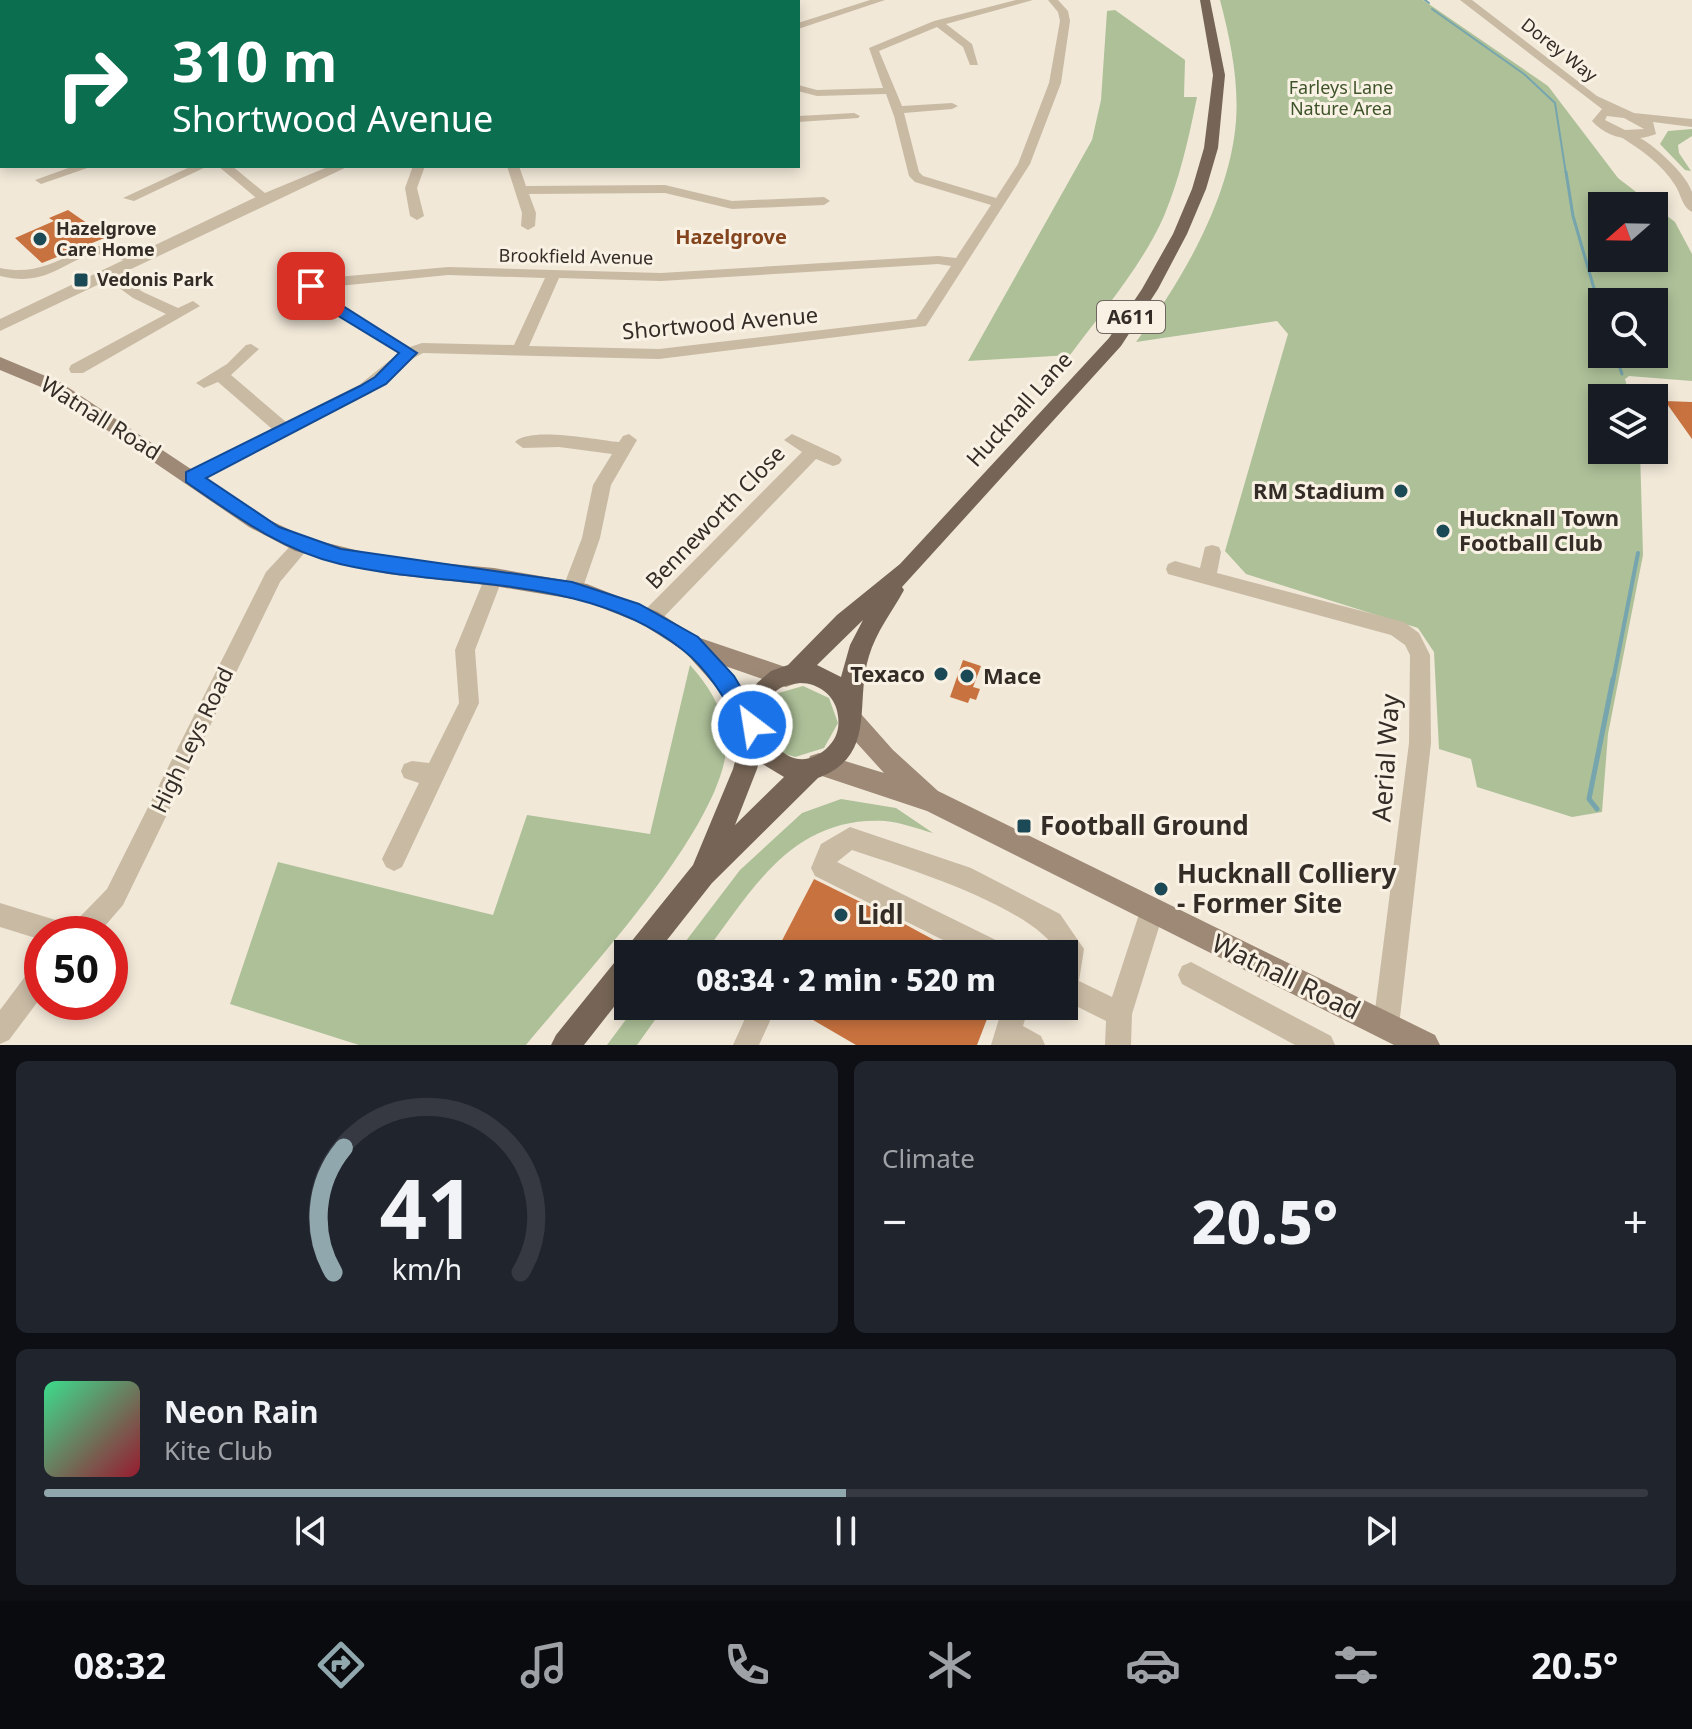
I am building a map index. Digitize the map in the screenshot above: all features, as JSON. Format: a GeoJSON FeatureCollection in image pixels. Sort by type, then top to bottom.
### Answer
{"type":"FeatureCollection","features":[{"type":"Feature","properties":{"kind":"main road","name":"Hucknall Lane"},"geometry":{"type":"LineString","coordinates":[[789,677],[845,622],[907,570],[1115,342],[1180,234],[1199,189],[1216,115],[1219,75],[1205,0]]}},
{"type":"Feature","properties":{"kind":"main road","name":"Watnall Road"},"geometry":{"type":"LineString","coordinates":[[1,364],[54,386],[256,522],[302,545],[388,566],[494,577],[572,590],[650,618],[690,644],[726,682],[753,730]]}},
{"type":"Feature","properties":{"kind":"main road","name":"Hucknall Lane"},"geometry":{"type":"LineString","coordinates":[[852,714],[850,677],[855,657],[869,626],[907,570]]}},
{"type":"Feature","properties":{"kind":"main road","name":"Watnall Road"},"geometry":{"type":"LineString","coordinates":[[690,644],[789,677]]}},
{"type":"Feature","properties":{"kind":"main road"},"geometry":{"type":"LineString","coordinates":[[649,940],[703,874],[816,765],[842,749],[852,714],[837,686],[824,679],[789,677],[762,694],[754,708],[745,769],[703,874]]}},
{"type":"Feature","properties":{"kind":"main road","name":"Watnall Road"},"geometry":{"type":"LineString","coordinates":[[852,714],[884,758],[932,801]]}},
{"type":"Feature","properties":{"kind":"main road"},"geometry":{"type":"LineString","coordinates":[[753,730],[761,749],[776,761],[800,767],[816,765]]}},
{"type":"Feature","properties":{"kind":"main road","name":"Watnall Road"},"geometry":{"type":"LineString","coordinates":[[816,765],[932,801],[1425,1045]]}},
{"type":"Feature","properties":{"kind":"main road"},"geometry":{"type":"LineString","coordinates":[[566,1045],[614,984]]}},
{"type":"Feature","properties":{"kind":"street"},"geometry":{"type":"LineString","coordinates":[[839,0],[855,8]]}},
{"type":"Feature","properties":{"kind":"street"},"geometry":{"type":"LineString","coordinates":[[800,25],[880,0]]}},
{"type":"Feature","properties":{"kind":"street"},"geometry":{"type":"LineString","coordinates":[[1000,203],[919,179],[913,173],[897,110],[873,50],[938,23],[1028,0]]}},
{"type":"Feature","properties":{"kind":"street","name":"Shortwood Avenue"},"geometry":{"type":"LineString","coordinates":[[409,353],[426,348],[659,354],[910,327],[926,318],[1024,164],[1055,83],[1065,21],[1063,11],[1053,0]]}},
{"type":"Feature","properties":{"kind":"street","name":"Dorey Way"},"geometry":{"type":"LineString","coordinates":[[1465,0],[1593,99],[1618,112]]}},
{"type":"Feature","properties":{"kind":"street"},"geometry":{"type":"LineString","coordinates":[[938,23],[968,46],[974,63]]}},
{"type":"Feature","properties":{"kind":"street"},"geometry":{"type":"LineString","coordinates":[[800,89],[817,93],[889,91]]}},
{"type":"Feature","properties":{"kind":"street","name":"Dorey Way"},"geometry":{"type":"LineString","coordinates":[[1593,99],[1597,117]]}},
{"type":"Feature","properties":{"kind":"street"},"geometry":{"type":"LineString","coordinates":[[897,110],[952,106]]}},
{"type":"Feature","properties":{"kind":"street"},"geometry":{"type":"LineString","coordinates":[[1685,123],[1618,112],[1603,112],[1597,117],[1602,125],[1651,149],[1678,178],[1692,208]]}},
{"type":"Feature","properties":{"kind":"street"},"geometry":{"type":"LineString","coordinates":[[800,119],[854,116]]}},
{"type":"Feature","properties":{"kind":"street"},"geometry":{"type":"LineString","coordinates":[[1636,116],[1648,124],[1651,149]]}},
{"type":"Feature","properties":{"kind":"street"},"geometry":{"type":"LineString","coordinates":[[1625,134],[1649,133],[1685,123]]}},
{"type":"Feature","properties":{"kind":"street"},"geometry":{"type":"LineString","coordinates":[[49,181],[82,168]]}},
{"type":"Feature","properties":{"kind":"street"},"geometry":{"type":"LineString","coordinates":[[129,198],[197,168]]}},
{"type":"Feature","properties":{"kind":"street"},"geometry":{"type":"LineString","coordinates":[[227,168],[265,198]]}},
{"type":"Feature","properties":{"kind":"street"},"geometry":{"type":"LineString","coordinates":[[0,326],[265,198],[337,168]]}},
{"type":"Feature","properties":{"kind":"street"},"geometry":{"type":"LineString","coordinates":[[418,168],[411,188],[416,210],[432,200]]}},
{"type":"Feature","properties":{"kind":"street"},"geometry":{"type":"LineString","coordinates":[[514,168],[529,213],[528,226]]}},
{"type":"Feature","properties":{"kind":"street"},"geometry":{"type":"LineString","coordinates":[[521,190],[665,189],[732,205],[824,201]]}},
{"type":"Feature","properties":{"kind":"street"},"geometry":{"type":"LineString","coordinates":[[0,272],[15,278],[31,277],[91,251],[110,248],[133,260]]}},
{"type":"Feature","properties":{"kind":"street","name":"Brookfield Avenue"},"geometry":{"type":"LineString","coordinates":[[409,353],[314,295],[311,286],[448,271],[661,277],[938,260],[962,263]]}},
{"type":"Feature","properties":{"kind":"street"},"geometry":{"type":"LineString","coordinates":[[77,369],[185,310],[138,295],[108,273]]}},
{"type":"Feature","properties":{"kind":"street"},"geometry":{"type":"LineString","coordinates":[[519,351],[554,274]]}},
{"type":"Feature","properties":{"kind":"street"},"geometry":{"type":"LineString","coordinates":[[204,383],[220,375],[251,349]]}},
{"type":"Feature","properties":{"kind":"street"},"geometry":{"type":"LineString","coordinates":[[192,477],[380,381],[409,353]]}},
{"type":"Feature","properties":{"kind":"street"},"geometry":{"type":"LineString","coordinates":[[220,375],[283,429]]}},
{"type":"Feature","properties":{"kind":"street","name":"Benneworth Close"},"geometry":{"type":"LineString","coordinates":[[792,440],[833,460]]}},
{"type":"Feature","properties":{"kind":"street"},"geometry":{"type":"LineString","coordinates":[[523,442],[626,444],[602,485],[591,538],[572,590]]}},
{"type":"Feature","properties":{"kind":"street","name":"Benneworth Close"},"geometry":{"type":"LineString","coordinates":[[650,618],[814,451]]}},
{"type":"Feature","properties":{"kind":"street","name":"High Leys Road"},"geometry":{"type":"LineString","coordinates":[[98,916],[115,897],[273,577],[302,545]]}},
{"type":"Feature","properties":{"kind":"street"},"geometry":{"type":"LineString","coordinates":[[1175,569],[1207,578],[1212,552]]}},
{"type":"Feature","properties":{"kind":"street"},"geometry":{"type":"LineString","coordinates":[[394,859],[469,703],[465,650],[494,577]]}},
{"type":"Feature","properties":{"kind":"street","name":"Aerial Way"},"geometry":{"type":"LineString","coordinates":[[1207,578],[1397,628],[1412,639],[1420,655],[1420,743],[1386,1026]]}},
{"type":"Feature","properties":{"kind":"street"},"geometry":{"type":"LineString","coordinates":[[412,771],[435,775]]}},
{"type":"Feature","properties":{"kind":"street"},"geometry":{"type":"LineString","coordinates":[[969,940],[823,868],[829,852],[850,838],[963,876],[1051,923],[1065,940]]}},
{"type":"Feature","properties":{"kind":"street"},"geometry":{"type":"LineString","coordinates":[[1118,1045],[1119,1014],[1152,911]]}},
{"type":"Feature","properties":{"kind":"street"},"geometry":{"type":"LineString","coordinates":[[0,915],[24,922]]}},
{"type":"Feature","properties":{"kind":"street"},"geometry":{"type":"LineString","coordinates":[[1191,975],[1322,1045]]}},
{"type":"Feature","properties":{"kind":"street"},"geometry":{"type":"LineString","coordinates":[[1078,994],[1119,1014]]}},
{"type":"Feature","properties":{"kind":"street"},"geometry":{"type":"LineString","coordinates":[[0,1031],[24,999]]}},
{"type":"Feature","properties":{"kind":"street"},"geometry":{"type":"LineString","coordinates":[[1006,1039],[1032,1045]]}},
{"type":"Feature","properties":{"kind":"green space","name":"Farleys Lane Nature Area"},"geometry":{"type":"Polygon","coordinates":[[[1220,0],[1423,0],[1548,86],[1618,178],[1636,192],[1588,192],[1588,272],[1668,272],[1668,217],[1675,222],[1692,254],[1692,381],[1629,376],[1625,379],[1626,384],[1588,384],[1588,464],[1640,464],[1643,555],[1608,734],[1602,812],[1572,817],[1477,787],[1471,759],[1439,749],[1434,652],[1418,628],[1246,574],[1225,551],[1288,334],[1277,321],[1136,342],[1186,266],[1214,209],[1224,180],[1236,121],[1233,60],[1220,0]]]}},
{"type":"Feature","properties":{"kind":"green space"},"geometry":{"type":"Polygon","coordinates":[[[1115,10],[1185,60],[1184,97],[1197,97],[1170,202],[1133,271],[1070,355],[968,361],[1092,140],[1101,100],[1107,11],[1115,10]]]}},
{"type":"Feature","properties":{"kind":"green space"},"geometry":{"type":"Polygon","coordinates":[[[1692,129],[1692,136],[1678,145],[1679,153],[1691,171],[1685,170],[1660,144],[1668,131],[1692,129]]]}},
{"type":"Feature","properties":{"kind":"green space"},"geometry":{"type":"Polygon","coordinates":[[[690,665],[713,696],[726,733],[723,767],[707,807],[650,895],[526,1045],[359,1045],[230,1004],[278,862],[493,915],[527,815],[650,834],[690,665]]]}},
{"type":"Feature","properties":{"kind":"green space"},"geometry":{"type":"Polygon","coordinates":[[[803,686],[829,698],[838,723],[824,748],[795,757],[775,751],[760,718],[775,694],[803,686]]]}},
{"type":"Feature","properties":{"kind":"green space"},"geometry":{"type":"Polygon","coordinates":[[[841,799],[896,808],[933,833],[885,821],[852,823],[824,831],[800,844],[778,862],[758,882],[714,940],[687,940],[740,870],[802,813],[841,799]]]}},
{"type":"Feature","properties":{"kind":"green space"},"geometry":{"type":"Polygon","coordinates":[[[626,1020],[655,1020],[637,1045],[607,1045],[626,1020]]]}},
{"type":"Feature","properties":{"kind":"building","name":"Hazelgrove Care Home"},"geometry":{"type":"Polygon","coordinates":[[[68,210],[107,237],[42,263],[15,238],[54,221],[49,218],[68,210]]]}},
{"type":"Feature","properties":{"kind":"building"},"geometry":{"type":"Polygon","coordinates":[[[1668,401],[1692,402],[1692,439],[1668,405],[1668,401]]]}},
{"type":"Feature","properties":{"kind":"building","name":"Mace"},"geometry":{"type":"Polygon","coordinates":[[[963,660],[981,666],[973,687],[980,689],[976,700],[970,698],[968,703],[950,697],[963,660]]]}},
{"type":"Feature","properties":{"kind":"building","name":"Lidl"},"geometry":{"type":"Polygon","coordinates":[[[814,879],[934,940],[782,940],[814,879]]]}},
{"type":"Feature","properties":{"kind":"building"},"geometry":{"type":"Polygon","coordinates":[[[813,1020],[987,1020],[977,1045],[856,1045],[813,1020]]]}},
{"type":"Feature","properties":{"kind":"waterway"},"geometry":{"type":"LineString","coordinates":[[1425,0],[1429,3]]}},
{"type":"Feature","properties":{"kind":"waterway"},"geometry":{"type":"LineString","coordinates":[[1432,9],[1524,74],[1555,103],[1566,174]]}},
{"type":"Feature","properties":{"kind":"waterway"},"geometry":{"type":"LineString","coordinates":[[1566,172],[1573,216],[1594,288]]}},
{"type":"Feature","properties":{"kind":"waterway"},"geometry":{"type":"LineString","coordinates":[[1620,368],[1622,374]]}},
{"type":"Feature","properties":{"kind":"waterway"},"geometry":{"type":"LineString","coordinates":[[1613,681],[1638,553]]}},
{"type":"Feature","properties":{"kind":"waterway"},"geometry":{"type":"LineString","coordinates":[[1597,809],[1589,799],[1613,679]]}},
{"type":"Feature","properties":{"kind":"place","name":"Hazelgrove Care Home"},"geometry":{"type":"Point","coordinates":[40,239]}},
{"type":"Feature","properties":{"kind":"place","name":"Vedonis Park"},"geometry":{"type":"Point","coordinates":[81,280]}},
{"type":"Feature","properties":{"kind":"place","name":"RM Stadium"},"geometry":{"type":"Point","coordinates":[1401,491]}},
{"type":"Feature","properties":{"kind":"place","name":"Hucknall Town Football Club"},"geometry":{"type":"Point","coordinates":[1443,531]}},
{"type":"Feature","properties":{"kind":"place","name":"Texaco"},"geometry":{"type":"Point","coordinates":[941,674]}},
{"type":"Feature","properties":{"kind":"place","name":"Mace"},"geometry":{"type":"Point","coordinates":[967,676]}},
{"type":"Feature","properties":{"kind":"place","name":"Football Ground"},"geometry":{"type":"Point","coordinates":[1024,826]}},
{"type":"Feature","properties":{"kind":"place","name":"Hucknall Colliery - Former Site"},"geometry":{"type":"Point","coordinates":[1161,889]}},
{"type":"Feature","properties":{"kind":"place","name":"Lidl"},"geometry":{"type":"Point","coordinates":[841,915]}},
{"type":"Feature","properties":{"kind":"district","name":"Hazelgrove"},"geometry":{"type":"Point","coordinates":[731,237]}},
{"type":"Feature","properties":{"kind":"route"},"geometry":{"type":"LineString","coordinates":[[311,286],[310,292],[314,295],[409,353],[380,381],[192,477],[272,532],[302,545],[388,566],[494,577],[587,593],[615,602],[650,618],[690,644],[726,682],[752,725]]}}]}
